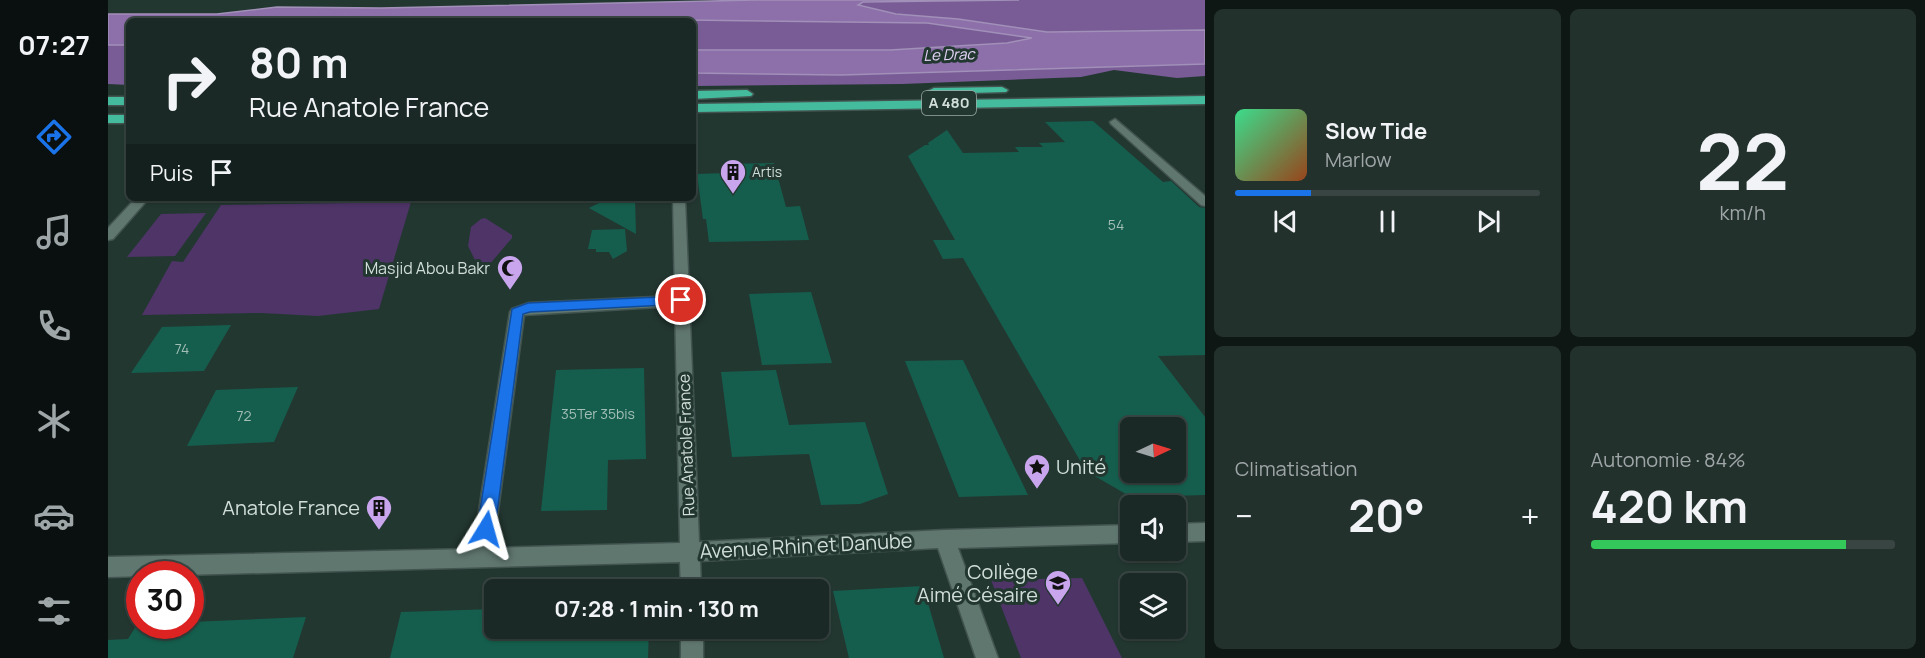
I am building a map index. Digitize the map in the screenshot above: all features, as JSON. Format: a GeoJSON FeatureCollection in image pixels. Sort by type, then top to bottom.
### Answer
{"type":"FeatureCollection","features":[{"type":"Feature","properties":{"kind":"highway"},"geometry":{"type":"LineString","coordinates":[[1079,89],[1205,89]]}},
{"type":"Feature","properties":{"kind":"highway","name":"A 480"},"geometry":{"type":"LineString","coordinates":[[917,91],[1010,90]]}},
{"type":"Feature","properties":{"kind":"highway"},"geometry":{"type":"LineString","coordinates":[[696,95],[764,94]]}},
{"type":"Feature","properties":{"kind":"highway","name":"A 480"},"geometry":{"type":"LineString","coordinates":[[696,108],[1205,100]]}},
{"type":"Feature","properties":{"kind":"highway"},"geometry":{"type":"LineString","coordinates":[[108,103],[126,103]]}},
{"type":"Feature","properties":{"kind":"highway"},"geometry":{"type":"LineString","coordinates":[[108,119],[126,119]]}},
{"type":"Feature","properties":{"kind":"street"},"geometry":{"type":"LineString","coordinates":[[1115,122],[1205,202]]}},
{"type":"Feature","properties":{"kind":"street"},"geometry":{"type":"LineString","coordinates":[[108,236],[140,201]]}},
{"type":"Feature","properties":{"kind":"street","name":"Rue Anatole France"},"geometry":{"type":"LineString","coordinates":[[679,201],[691,579]]}},
{"type":"Feature","properties":{"kind":"street"},"geometry":{"type":"LineString","coordinates":[[482,558],[517,312],[528,308],[681,300]]}},
{"type":"Feature","properties":{"kind":"street"},"geometry":{"type":"LineString","coordinates":[[1186,533],[1205,532]]}},
{"type":"Feature","properties":{"kind":"street","name":"Avenue Rhin et Danube"},"geometry":{"type":"LineString","coordinates":[[108,567],[690,552],[945,539],[1120,534]]}},
{"type":"Feature","properties":{"kind":"street"},"geometry":{"type":"LineString","coordinates":[[945,539],[987,658]]}},
{"type":"Feature","properties":{"kind":"street"},"geometry":{"type":"LineString","coordinates":[[692,639],[692,658]]}},
{"type":"Feature","properties":{"kind":"shaded area"},"geometry":{"type":"Polygon","coordinates":[[[1205,0],[1205,30],[1047,32],[958,19],[896,14],[857,5],[863,2],[1205,0]]]}},
{"type":"Feature","properties":{"kind":"shaded area"},"geometry":{"type":"Polygon","coordinates":[[[696,20],[927,23],[1034,38],[1007,43],[890,50],[696,50],[696,20]]]}},
{"type":"Feature","properties":{"kind":"shaded area"},"geometry":{"type":"Polygon","coordinates":[[[108,45],[126,45],[126,85],[108,84],[108,45]]]}},
{"type":"Feature","properties":{"kind":"shaded area"},"geometry":{"type":"Polygon","coordinates":[[[1205,64],[1205,76],[1177,78],[1114,70],[1081,77],[902,84],[696,86],[696,73],[841,75],[1205,64]]]}},
{"type":"Feature","properties":{"kind":"shaded area"},"geometry":{"type":"Polygon","coordinates":[[[411,202],[379,309],[318,316],[261,313],[142,315],[172,261],[183,262],[221,205],[411,202]]]}},
{"type":"Feature","properties":{"kind":"shaded area"},"geometry":{"type":"Polygon","coordinates":[[[206,213],[175,256],[127,257],[161,214],[206,213]]]}},
{"type":"Feature","properties":{"kind":"shaded area"},"geometry":{"type":"Polygon","coordinates":[[[485,218],[512,235],[512,238],[489,265],[478,266],[468,246],[471,227],[485,218]]]}},
{"type":"Feature","properties":{"kind":"shaded area"},"geometry":{"type":"Polygon","coordinates":[[[1082,578],[1122,658],[1021,658],[991,580],[1082,578]]]}},
{"type":"Feature","properties":{"kind":"water","name":"Le Drac"},"geometry":{"type":"Polygon","coordinates":[[[757,0],[1019,0],[863,2],[858,5],[896,14],[958,19],[1047,32],[1205,30],[1205,64],[841,75],[696,73],[696,50],[890,50],[1007,43],[1032,38],[927,23],[696,20],[696,18],[126,18],[126,45],[108,45],[108,14],[217,14],[277,7],[381,8],[757,0]]]}},
{"type":"Feature","properties":{"kind":"building"},"geometry":{"type":"Polygon","coordinates":[[[1093,121],[1163,182],[1171,181],[1199,207],[1205,208],[1205,355],[1158,356],[1205,417],[1205,495],[1128,495],[1086,471],[963,258],[943,259],[933,240],[955,240],[908,156],[925,145],[929,145],[928,143],[947,130],[963,153],[1019,152],[1015,147],[1043,147],[1039,143],[1065,142],[1045,122],[1093,121]]]}},
{"type":"Feature","properties":{"kind":"building","name":"Artis"},"geometry":{"type":"Polygon","coordinates":[[[774,163],[786,207],[800,206],[809,240],[709,242],[706,219],[703,219],[697,174],[725,173],[724,164],[774,163]]]}},
{"type":"Feature","properties":{"kind":"building"},"geometry":{"type":"Polygon","coordinates":[[[603,201],[635,201],[636,234],[589,208],[603,201]]]}},
{"type":"Feature","properties":{"kind":"building"},"geometry":{"type":"Polygon","coordinates":[[[625,229],[627,251],[613,259],[609,252],[596,252],[596,249],[588,249],[592,230],[625,229]]]}},
{"type":"Feature","properties":{"kind":"building"},"geometry":{"type":"Polygon","coordinates":[[[811,292],[832,363],[762,365],[749,294],[811,292]]]}},
{"type":"Feature","properties":{"kind":"building"},"geometry":{"type":"Polygon","coordinates":[[[231,325],[204,371],[131,373],[162,327],[231,325]]]}},
{"type":"Feature","properties":{"kind":"building"},"geometry":{"type":"Polygon","coordinates":[[[963,360],[1028,495],[959,497],[905,361],[963,360]]]}},
{"type":"Feature","properties":{"kind":"building"},"geometry":{"type":"Polygon","coordinates":[[[644,368],[646,459],[608,460],[607,510],[541,511],[556,370],[644,368]]]}},
{"type":"Feature","properties":{"kind":"building"},"geometry":{"type":"Polygon","coordinates":[[[776,370],[789,425],[865,422],[888,494],[860,504],[821,505],[809,454],[732,457],[721,372],[776,370]]]}},
{"type":"Feature","properties":{"kind":"building"},"geometry":{"type":"Polygon","coordinates":[[[298,387],[274,442],[187,446],[216,390],[298,387]]]}},
{"type":"Feature","properties":{"kind":"building"},"geometry":{"type":"Polygon","coordinates":[[[923,586],[944,658],[849,658],[833,591],[923,586]]]}},
{"type":"Feature","properties":{"kind":"building"},"geometry":{"type":"Polygon","coordinates":[[[484,609],[484,639],[649,639],[648,658],[390,658],[401,612],[484,609]]]}},
{"type":"Feature","properties":{"kind":"building"},"geometry":{"type":"Polygon","coordinates":[[[306,617],[293,658],[108,658],[108,640],[204,639],[204,621],[306,617]]]}},
{"type":"Feature","properties":{"kind":"place","name":"Artis"},"geometry":{"type":"Point","coordinates":[733,195]}},
{"type":"Feature","properties":{"kind":"place","name":"Masjid Abou Bakr"},"geometry":{"type":"Point","coordinates":[510,291]}},
{"type":"Feature","properties":{"kind":"place","name":"Unité"},"geometry":{"type":"Point","coordinates":[1037,490]}},
{"type":"Feature","properties":{"kind":"place","name":"Anatole France"},"geometry":{"type":"Point","coordinates":[379,531]}},
{"type":"Feature","properties":{"kind":"place","name":"Collège Aimé Césaire"},"geometry":{"type":"Point","coordinates":[1058,606]}},
{"type":"Feature","properties":{"kind":"route"},"geometry":{"type":"LineString","coordinates":[[486,529],[517,312],[528,308],[681,300]]}}]}
